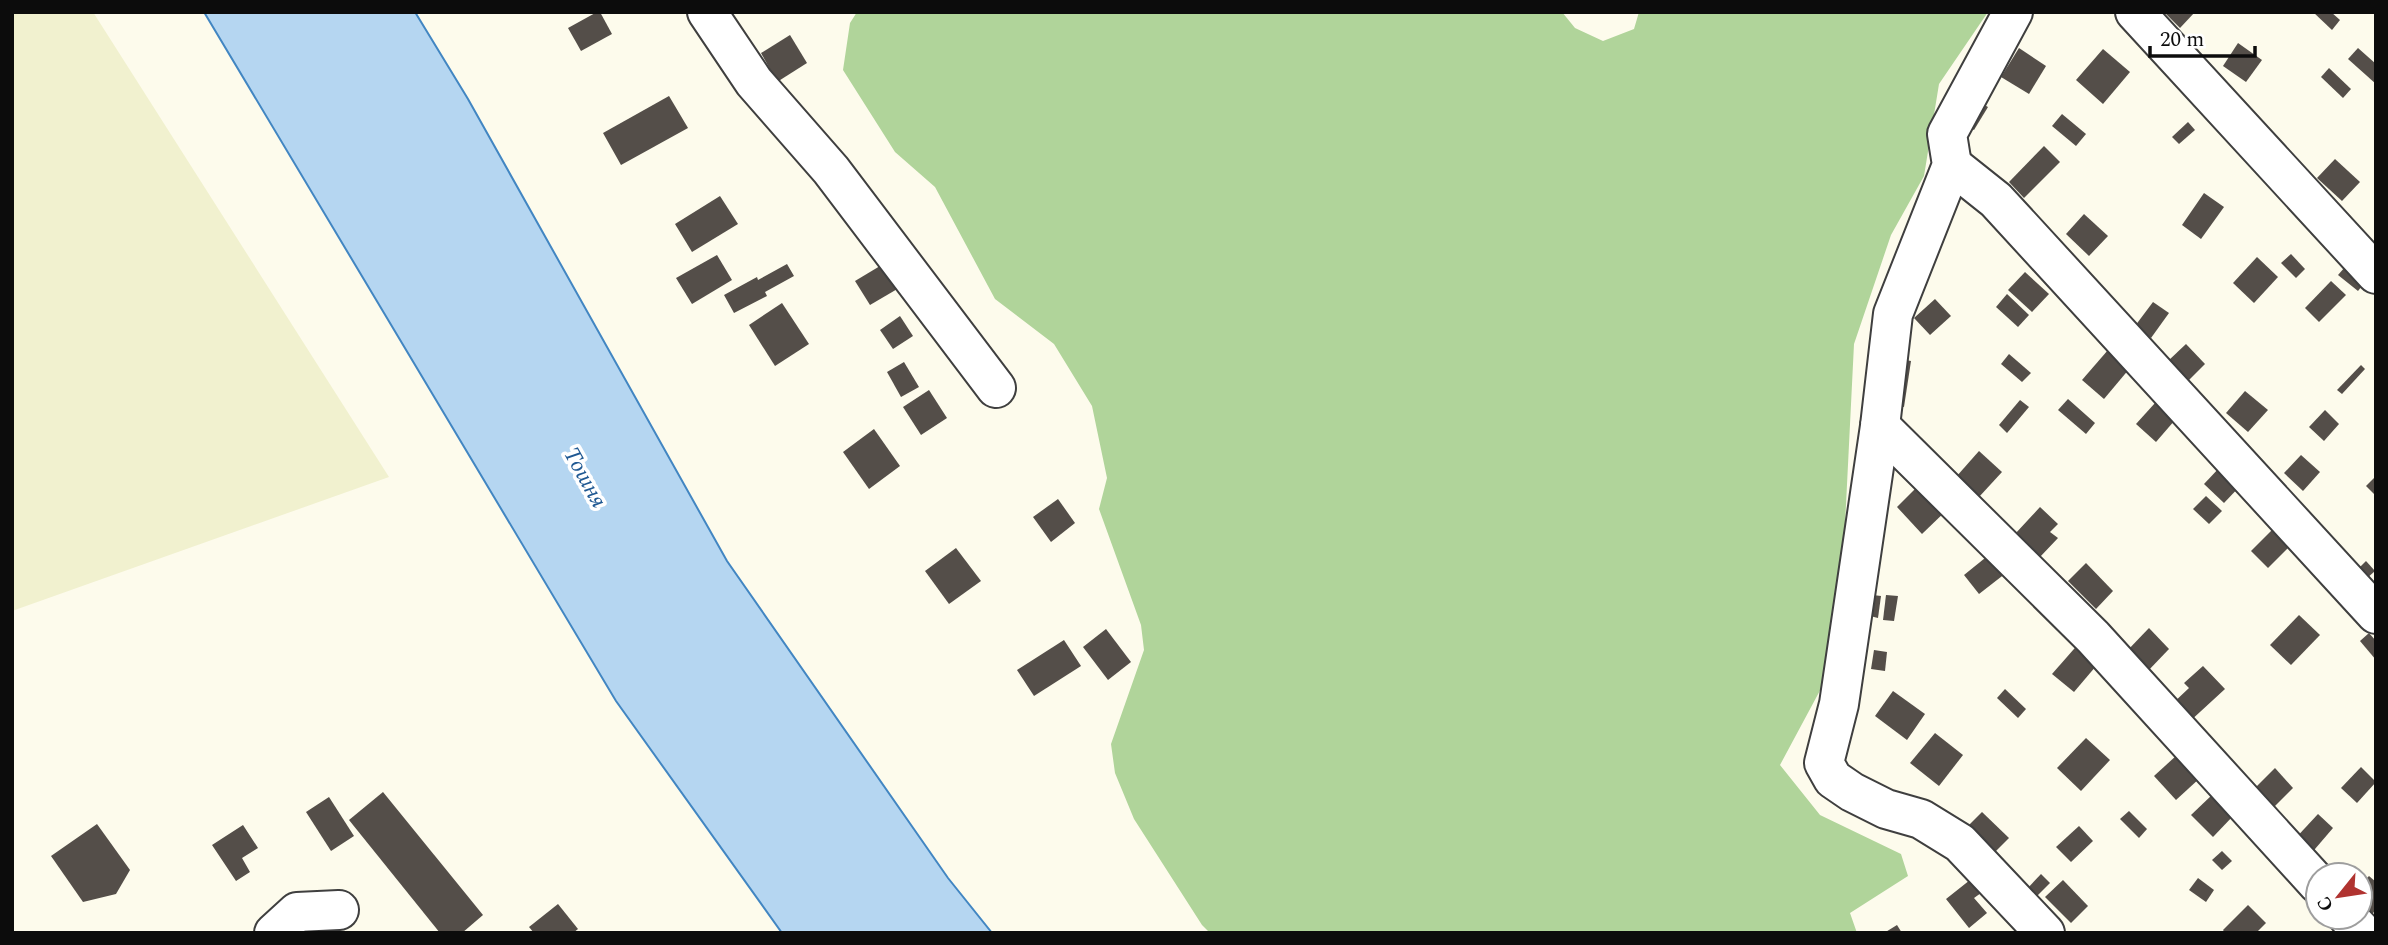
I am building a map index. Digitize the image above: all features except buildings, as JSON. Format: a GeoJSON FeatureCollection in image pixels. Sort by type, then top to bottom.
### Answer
{"type":"FeatureCollection","features":[{"type":"Feature","properties":{"kind":"street"},"geometry":{"type":"LineString","coordinates":[[707,12],[754,82],[831,170],[996,388]]}},
{"type":"Feature","properties":{"kind":"street"},"geometry":{"type":"LineString","coordinates":[[2013,12],[1947,134],[1952,165],[1893,314],[1880,426],[1839,704],[1824,763],[1833,779],[1852,792],[1886,809],[1922,819],[1960,843],[2045,933]]}},
{"type":"Feature","properties":{"kind":"street"},"geometry":{"type":"LineString","coordinates":[[2135,12],[2376,274]]}},
{"type":"Feature","properties":{"kind":"street"},"geometry":{"type":"LineString","coordinates":[[1952,165],[1996,200],[2376,614]]}},
{"type":"Feature","properties":{"kind":"street"},"geometry":{"type":"LineString","coordinates":[[1880,426],[2093,638],[2304,869]]}},
{"type":"Feature","properties":{"kind":"street"},"geometry":{"type":"LineString","coordinates":[[274,933],[296,912],[339,910]]}},
{"type":"Feature","properties":{"kind":"green space"},"geometry":{"type":"Polygon","coordinates":[[[12,12],[93,12],[389,477],[12,611],[12,12]]]}},
{"type":"Feature","properties":{"kind":"green space"},"geometry":{"type":"Polygon","coordinates":[[[857,12],[1562,12],[1575,28],[1603,41],[1634,29],[1639,12],[1988,12],[1939,84],[1924,176],[1891,235],[1854,344],[1845,525],[1824,683],[1780,765],[1820,815],[1901,854],[1908,876],[1850,913],[1857,933],[1210,933],[1202,925],[1134,819],[1115,773],[1111,744],[1144,650],[1141,625],[1099,509],[1107,478],[1092,406],[1054,344],[995,299],[935,187],[895,152],[843,70],[850,23],[857,12]]]}},
{"type":"Feature","properties":{"kind":"water","name":"Тошня"},"geometry":{"type":"Polygon","coordinates":[[[204,12],[415,12],[468,99],[727,561],[948,878],[992,933],[782,933],[616,701],[204,12]]]}}]}
